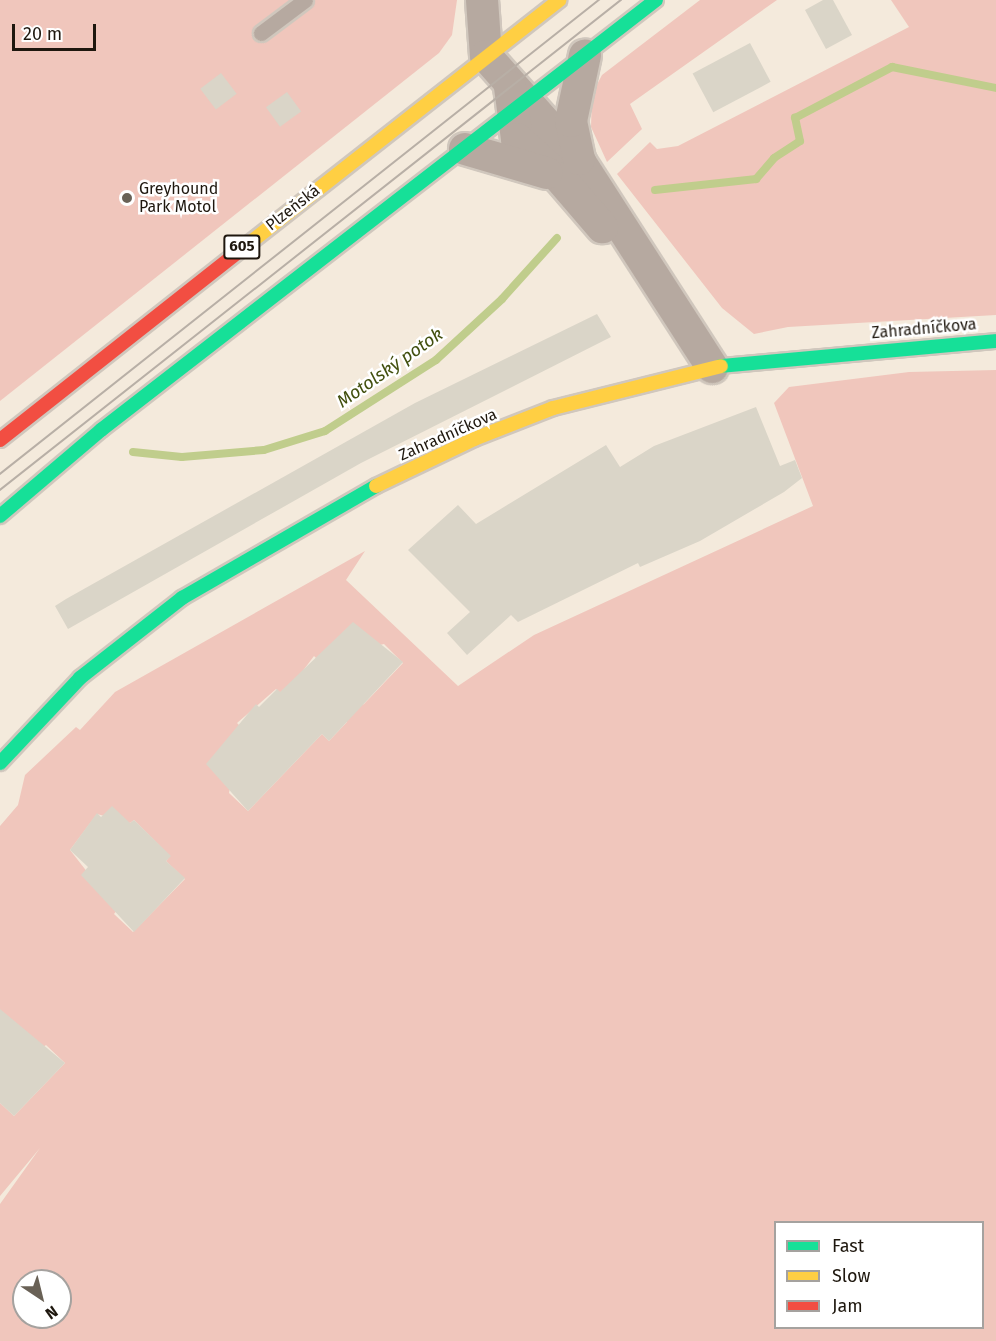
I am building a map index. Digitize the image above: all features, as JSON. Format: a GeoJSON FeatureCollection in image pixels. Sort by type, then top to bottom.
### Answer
{"type":"FeatureCollection","features":[{"type":"Feature","properties":{"kind":"main road","name":"Plzeňská"},"geometry":{"type":"LineString","coordinates":[[0,440],[559,0]]}},
{"type":"Feature","properties":{"kind":"main road"},"geometry":{"type":"LineString","coordinates":[[0,516],[101,430],[465,149],[516,99],[585,56],[656,0]]}},
{"type":"Feature","properties":{"kind":"main road","name":"Zahradníčkova"},"geometry":{"type":"LineString","coordinates":[[0,763],[80,678],[137,630],[182,598],[382,483],[553,408],[712,367],[996,341]]}},
{"type":"Feature","properties":{"kind":"street"},"geometry":{"type":"LineString","coordinates":[[482,0],[486,56],[516,99],[517,139],[570,170],[677,314],[712,367]]}},
{"type":"Feature","properties":{"kind":"street"},"geometry":{"type":"LineString","coordinates":[[570,170],[571,121],[585,56]]}},
{"type":"Feature","properties":{"kind":"street"},"geometry":{"type":"LineString","coordinates":[[465,149],[570,170]]}},
{"type":"Feature","properties":{"kind":"lane"},"geometry":{"type":"LineString","coordinates":[[261,33],[305,0]]}},
{"type":"Feature","properties":{"kind":"shaded area","name":"Greyhound Park Motol"},"geometry":{"type":"Polygon","coordinates":[[[0,0],[457,0],[452,35],[439,53],[0,401],[0,0]]]}},
{"type":"Feature","properties":{"kind":"shaded area"},"geometry":{"type":"Polygon","coordinates":[[[700,0],[777,0],[630,104],[642,129],[607,162],[591,127],[592,94],[602,75],[700,0]]]}},
{"type":"Feature","properties":{"kind":"shaded area"},"geometry":{"type":"Polygon","coordinates":[[[891,0],[996,0],[996,315],[788,327],[754,334],[722,308],[617,174],[650,142],[657,149],[678,146],[909,27],[891,0]]]}},
{"type":"Feature","properties":{"kind":"shaded area"},"geometry":{"type":"Polygon","coordinates":[[[996,370],[996,1341],[0,1341],[0,1204],[40,1148],[0,1196],[0,1103],[14,1116],[65,1063],[46,1045],[42,1048],[0,1019],[0,826],[18,805],[25,775],[76,727],[80,730],[115,692],[365,551],[346,580],[458,686],[534,635],[813,506],[774,403],[789,387],[909,372],[996,370]],[[384,644],[318,660],[314,656],[284,696],[276,689],[237,723],[241,727],[229,793],[248,811],[322,734],[329,741],[347,722],[340,715],[364,704],[403,663],[384,644]],[[97,814],[70,850],[117,910],[114,914],[133,932],[185,879],[166,861],[170,856],[134,820],[130,823],[97,814]]]}},
{"type":"Feature","properties":{"kind":"building"},"geometry":{"type":"Polygon","coordinates":[[[823,0],[833,0],[852,35],[826,49],[805,10],[823,0]]]}},
{"type":"Feature","properties":{"kind":"building"},"geometry":{"type":"Polygon","coordinates":[[[750,43],[771,82],[713,112],[693,74],[750,43]]]}},
{"type":"Feature","properties":{"kind":"building"},"geometry":{"type":"Polygon","coordinates":[[[221,73],[237,94],[216,109],[200,89],[221,73]]]}},
{"type":"Feature","properties":{"kind":"building"},"geometry":{"type":"Polygon","coordinates":[[[287,92],[301,111],[280,127],[266,107],[287,92]]]}},
{"type":"Feature","properties":{"kind":"building"},"geometry":{"type":"Polygon","coordinates":[[[597,314],[611,337],[361,463],[68,629],[55,606],[66,599],[415,403],[597,314]]]}},
{"type":"Feature","properties":{"kind":"building"},"geometry":{"type":"Polygon","coordinates":[[[756,407],[780,466],[795,460],[802,478],[784,492],[700,541],[640,567],[638,563],[518,622],[511,615],[467,655],[447,633],[470,612],[408,550],[458,505],[476,524],[606,445],[620,467],[654,446],[756,407]]]}},
{"type":"Feature","properties":{"kind":"building"},"geometry":{"type":"Polygon","coordinates":[[[353,622],[403,662],[329,741],[322,734],[248,811],[206,764],[256,704],[259,707],[277,689],[280,692],[353,622]]]}},
{"type":"Feature","properties":{"kind":"building"},"geometry":{"type":"Polygon","coordinates":[[[112,806],[130,823],[134,820],[171,856],[166,861],[185,878],[134,932],[81,875],[88,867],[70,850],[97,813],[101,817],[112,806]]]}},
{"type":"Feature","properties":{"kind":"building"},"geometry":{"type":"Polygon","coordinates":[[[0,1009],[65,1063],[14,1116],[0,1103],[0,1009]]]}},
{"type":"Feature","properties":{"kind":"waterway","name":"Motolský potok"},"geometry":{"type":"LineString","coordinates":[[655,190],[756,179],[774,158],[800,141],[795,118],[892,67],[996,88]]}},
{"type":"Feature","properties":{"kind":"waterway","name":"Motolský potok"},"geometry":{"type":"LineString","coordinates":[[133,452],[182,457],[264,450],[325,431],[436,360],[502,299],[557,238]]}},
{"type":"Feature","properties":{"kind":"tram line"},"geometry":{"type":"LineString","coordinates":[[0,474],[599,0]]}},
{"type":"Feature","properties":{"kind":"tram line"},"geometry":{"type":"LineString","coordinates":[[0,490],[621,0]]}},
{"type":"Feature","properties":{"kind":"traffic: fast"},"geometry":{"type":"LineString","coordinates":[[0,516],[101,430],[656,0]]}},
{"type":"Feature","properties":{"kind":"traffic: fast"},"geometry":{"type":"LineString","coordinates":[[721,366],[996,341]]}},
{"type":"Feature","properties":{"kind":"traffic: fast"},"geometry":{"type":"LineString","coordinates":[[0,763],[80,678],[182,598],[376,486]]}},
{"type":"Feature","properties":{"kind":"traffic: slow"},"geometry":{"type":"LineString","coordinates":[[247,245],[559,0]]}},
{"type":"Feature","properties":{"kind":"traffic: slow"},"geometry":{"type":"LineString","coordinates":[[376,486],[474,439],[553,408],[721,366]]}},
{"type":"Feature","properties":{"kind":"traffic: jam"},"geometry":{"type":"LineString","coordinates":[[0,440],[247,245]]}},
{"type":"Feature","properties":{"kind":"place","name":"Greyhound Park Motol"},"geometry":{"type":"Point","coordinates":[127,198]}}]}
